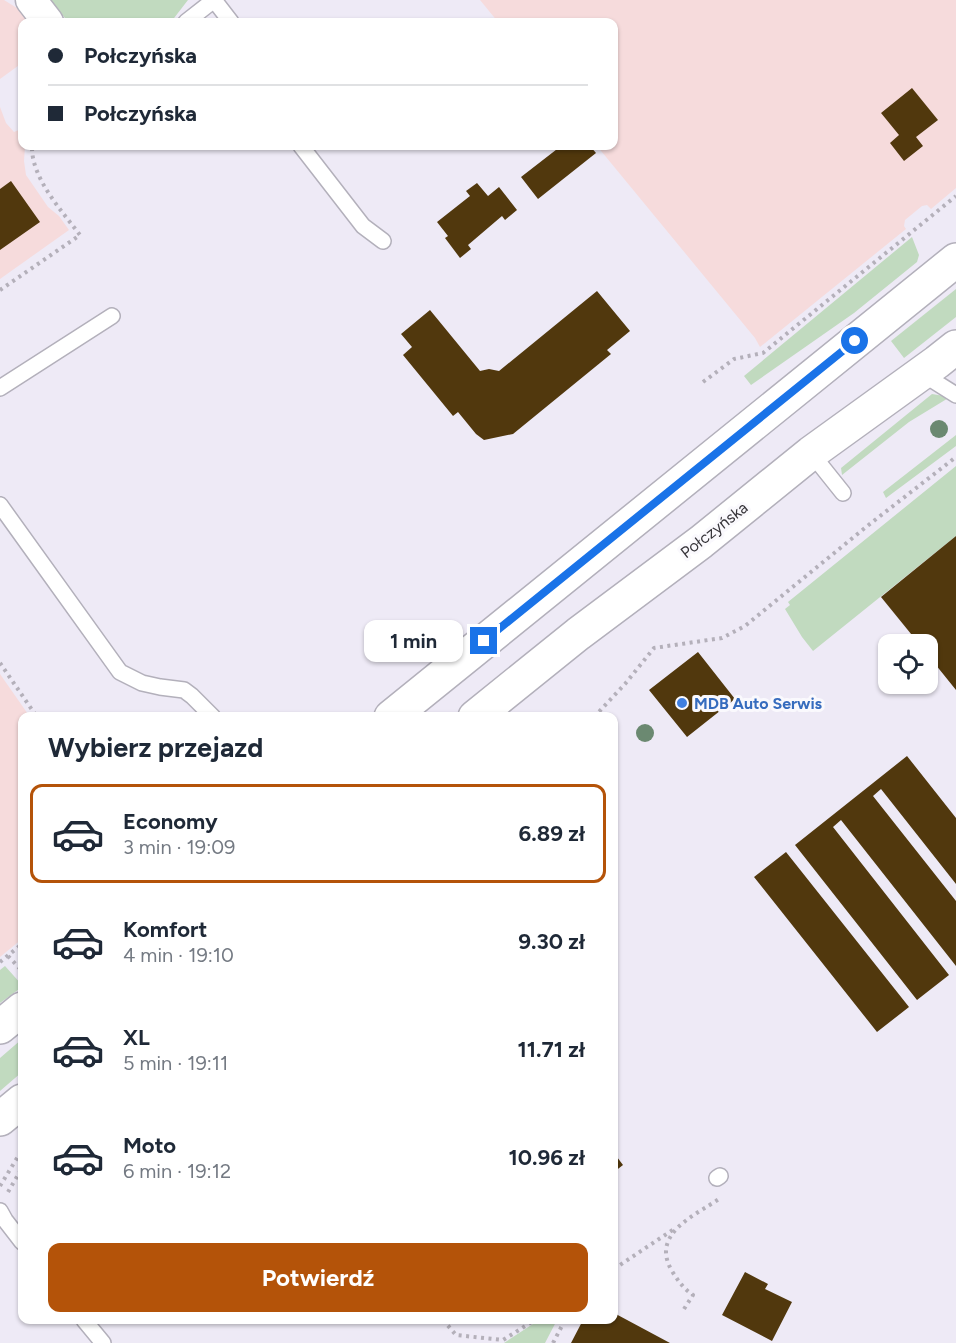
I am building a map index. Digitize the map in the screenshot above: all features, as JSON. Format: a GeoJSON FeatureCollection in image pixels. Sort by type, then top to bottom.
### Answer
{"type":"FeatureCollection","features":[{"type":"Feature","properties":{"kind":"main road"},"geometry":{"type":"LineString","coordinates":[[397,712],[956,260]]}},
{"type":"Feature","properties":{"kind":"main road","name":"Połczyńska"},"geometry":{"type":"LineString","coordinates":[[481,712],[811,453],[956,347]]}},
{"type":"Feature","properties":{"kind":"main road"},"geometry":{"type":"LineString","coordinates":[[0,1027],[18,1012]]}},
{"type":"Feature","properties":{"kind":"street"},"geometry":{"type":"LineString","coordinates":[[31,0],[45,18]]}},
{"type":"Feature","properties":{"kind":"lane"},"geometry":{"type":"LineString","coordinates":[[191,18],[214,0],[228,18]]}},
{"type":"Feature","properties":{"kind":"lane"},"geometry":{"type":"LineString","coordinates":[[304,150],[363,226],[383,241]]}},
{"type":"Feature","properties":{"kind":"lane"},"geometry":{"type":"LineString","coordinates":[[0,388],[112,316]]}},
{"type":"Feature","properties":{"kind":"lane"},"geometry":{"type":"LineString","coordinates":[[921,373],[956,395]]}},
{"type":"Feature","properties":{"kind":"lane"},"geometry":{"type":"LineString","coordinates":[[811,453],[843,493]]}},
{"type":"Feature","properties":{"kind":"lane"},"geometry":{"type":"LineString","coordinates":[[0,505],[120,672],[142,683],[184,690],[208,712]]}},
{"type":"Feature","properties":{"kind":"lane"},"geometry":{"type":"LineString","coordinates":[[2,1204],[5,1220],[18,1237]]}},
{"type":"Feature","properties":{"kind":"lane"},"geometry":{"type":"LineString","coordinates":[[87,1324],[103,1343]]}},
{"type":"Feature","properties":{"kind":"path"},"geometry":{"type":"LineString","coordinates":[[0,290],[80,236],[36,172],[32,150]]}},
{"type":"Feature","properties":{"kind":"path"},"geometry":{"type":"LineString","coordinates":[[703,382],[734,359],[763,353],[956,196]]}},
{"type":"Feature","properties":{"kind":"path"},"geometry":{"type":"LineString","coordinates":[[599,712],[654,648],[722,638],[745,626],[956,457]]}},
{"type":"Feature","properties":{"kind":"path"},"geometry":{"type":"LineString","coordinates":[[0,663],[34,712]]}},
{"type":"Feature","properties":{"kind":"path"},"geometry":{"type":"LineString","coordinates":[[0,962],[18,947]]}},
{"type":"Feature","properties":{"kind":"path"},"geometry":{"type":"LineString","coordinates":[[8,956],[18,967]]}},
{"type":"Feature","properties":{"kind":"path"},"geometry":{"type":"LineString","coordinates":[[0,1186],[18,1157]]}},
{"type":"Feature","properties":{"kind":"path"},"geometry":{"type":"LineString","coordinates":[[2,1204],[18,1175]]}},
{"type":"Feature","properties":{"kind":"path"},"geometry":{"type":"LineString","coordinates":[[618,1266],[727,1193],[718,1177]]}},
{"type":"Feature","properties":{"kind":"path"},"geometry":{"type":"LineString","coordinates":[[677,1227],[668,1239],[665,1253],[667,1263],[677,1279],[693,1296],[684,1309]]}},
{"type":"Feature","properties":{"kind":"path"},"geometry":{"type":"LineString","coordinates":[[446,1324],[456,1335],[503,1340],[529,1324]]}},
{"type":"Feature","properties":{"kind":"path"},"geometry":{"type":"LineString","coordinates":[[553,1343],[563,1324]]}},
{"type":"Feature","properties":{"kind":"shaded area"},"geometry":{"type":"Polygon","coordinates":[[[0,0],[4,0],[25,13],[28,18],[18,18],[18,66],[0,79],[0,0]]]}},
{"type":"Feature","properties":{"kind":"shaded area"},"geometry":{"type":"Polygon","coordinates":[[[480,0],[956,0],[956,188],[931,209],[927,205],[922,206],[905,220],[906,229],[760,347],[600,150],[618,150],[618,18],[495,18],[480,0]]]}},
{"type":"Feature","properties":{"kind":"shaded area"},"geometry":{"type":"Polygon","coordinates":[[[0,107],[6,123],[14,132],[18,130],[18,150],[25,150],[26,175],[48,207],[59,216],[69,230],[0,279],[0,107]]]}},
{"type":"Feature","properties":{"kind":"shaded area"},"geometry":{"type":"Polygon","coordinates":[[[0,674],[27,712],[18,712],[18,942],[0,957],[0,674]]]}},
{"type":"Feature","properties":{"kind":"green space"},"geometry":{"type":"Polygon","coordinates":[[[51,0],[188,0],[174,18],[65,18],[51,0]]]}},
{"type":"Feature","properties":{"kind":"green space"},"geometry":{"type":"Polygon","coordinates":[[[912,237],[919,255],[917,262],[854,313],[751,385],[744,376],[912,237]]]}},
{"type":"Feature","properties":{"kind":"green space"},"geometry":{"type":"Polygon","coordinates":[[[956,289],[956,317],[904,358],[891,341],[956,289]]]}},
{"type":"Feature","properties":{"kind":"green space"},"geometry":{"type":"Polygon","coordinates":[[[932,394],[950,397],[909,422],[842,475],[841,468],[932,394]]]}},
{"type":"Feature","properties":{"kind":"green space"},"geometry":{"type":"Polygon","coordinates":[[[956,435],[956,446],[886,498],[883,492],[956,435]]]}},
{"type":"Feature","properties":{"kind":"green space"},"geometry":{"type":"Polygon","coordinates":[[[956,466],[956,536],[813,651],[785,609],[790,605],[788,602],[956,466]]]}},
{"type":"Feature","properties":{"kind":"green space"},"geometry":{"type":"Polygon","coordinates":[[[5,966],[18,981],[18,990],[0,1003],[0,970],[5,966]]]}},
{"type":"Feature","properties":{"kind":"green space"},"geometry":{"type":"Polygon","coordinates":[[[18,1042],[18,1075],[0,1091],[0,1058],[18,1042]]]}},
{"type":"Feature","properties":{"kind":"green space"},"geometry":{"type":"Polygon","coordinates":[[[533,1324],[555,1324],[545,1343],[504,1343],[533,1324]]]}},
{"type":"Feature","properties":{"kind":"building"},"geometry":{"type":"Polygon","coordinates":[[[912,88],[938,120],[916,137],[923,146],[904,161],[890,143],[899,135],[881,113],[912,88]]]}},
{"type":"Feature","properties":{"kind":"building"},"geometry":{"type":"Polygon","coordinates":[[[556,150],[593,150],[596,153],[538,199],[521,177],[556,150]]]}},
{"type":"Feature","properties":{"kind":"building"},"geometry":{"type":"Polygon","coordinates":[[[11,181],[40,222],[0,250],[0,189],[11,181]]]}},
{"type":"Feature","properties":{"kind":"building"},"geometry":{"type":"Polygon","coordinates":[[[477,183],[488,196],[499,187],[517,210],[505,220],[502,216],[468,245],[471,249],[460,258],[445,238],[448,236],[437,222],[470,196],[466,191],[477,183]]]}},
{"type":"Feature","properties":{"kind":"building"},"geometry":{"type":"Polygon","coordinates":[[[597,291],[630,331],[607,350],[611,354],[513,434],[484,440],[458,412],[453,416],[403,355],[412,347],[401,334],[430,310],[480,371],[489,369],[499,371],[597,291]]]}},
{"type":"Feature","properties":{"kind":"building"},"geometry":{"type":"Polygon","coordinates":[[[956,536],[956,690],[938,668],[938,634],[911,634],[881,597],[956,536]]]}},
{"type":"Feature","properties":{"kind":"building"},"geometry":{"type":"Polygon","coordinates":[[[698,652],[735,699],[687,737],[649,690],[698,652]]]}},
{"type":"Feature","properties":{"kind":"building"},"geometry":{"type":"Polygon","coordinates":[[[907,756],[956,818],[956,884],[881,789],[873,796],[956,901],[956,966],[841,820],[833,827],[949,975],[917,1000],[795,845],[907,756]]]}},
{"type":"Feature","properties":{"kind":"building"},"geometry":{"type":"Polygon","coordinates":[[[786,852],[909,1007],[877,1032],[754,877],[786,852]]]}},
{"type":"Feature","properties":{"kind":"building"},"geometry":{"type":"Polygon","coordinates":[[[618,1158],[623,1165],[618,1169],[618,1158]]]}},
{"type":"Feature","properties":{"kind":"building"},"geometry":{"type":"Polygon","coordinates":[[[745,1272],[768,1284],[765,1289],[792,1302],[772,1341],[722,1315],[745,1272]]]}},
{"type":"Feature","properties":{"kind":"building"},"geometry":{"type":"Polygon","coordinates":[[[618,1315],[670,1343],[571,1343],[581,1324],[618,1324],[618,1315]]]}},
{"type":"Feature","properties":{"kind":"place","name":"MDB Auto Serwis"},"geometry":{"type":"Point","coordinates":[682,703]}},
{"type":"Feature","properties":{"kind":"route"},"geometry":{"type":"LineString","coordinates":[[484,641],[855,341]]}}]}
